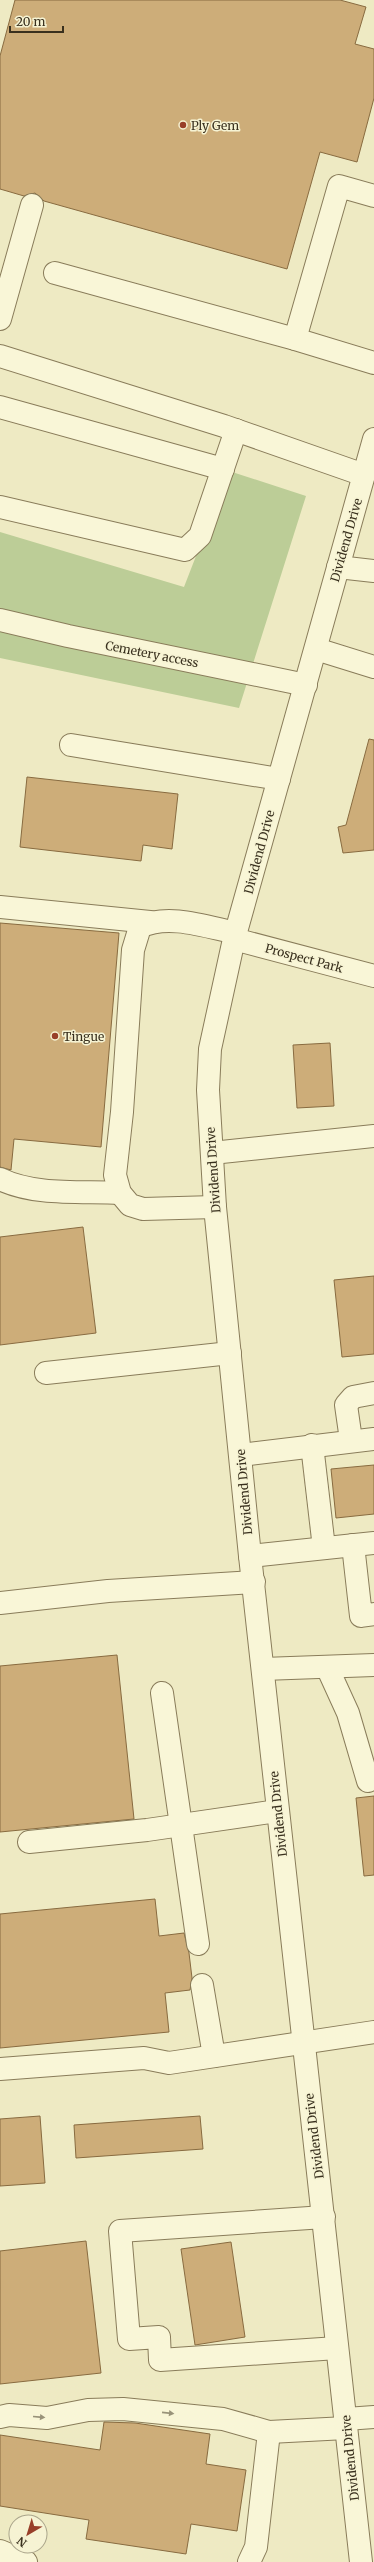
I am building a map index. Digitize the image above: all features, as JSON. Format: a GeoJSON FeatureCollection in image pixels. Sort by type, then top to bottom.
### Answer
{"type":"FeatureCollection","features":[{"type":"Feature","properties":{"kind":"street"},"geometry":{"type":"LineString","coordinates":[[295,339],[339,186],[374,196]]}},
{"type":"Feature","properties":{"kind":"street"},"geometry":{"type":"LineString","coordinates":[[0,319],[32,205]]}},
{"type":"Feature","properties":{"kind":"street"},"geometry":{"type":"LineString","coordinates":[[55,274],[295,339],[374,363]]}},
{"type":"Feature","properties":{"kind":"street"},"geometry":{"type":"LineString","coordinates":[[0,356],[236,430],[364,474]]}},
{"type":"Feature","properties":{"kind":"street"},"geometry":{"type":"LineString","coordinates":[[0,407],[223,469]]}},
{"type":"Feature","properties":{"kind":"street"},"geometry":{"type":"LineString","coordinates":[[0,507],[185,550],[200,536],[236,430]]}},
{"type":"Feature","properties":{"kind":"street","name":"Dividend Drive"},"geometry":{"type":"LineString","coordinates":[[362,2562],[277,1811],[254,1582],[250,1556],[215,1207],[208,1090],[210,1049],[235,936],[374,442]]}},
{"type":"Feature","properties":{"kind":"street"},"geometry":{"type":"LineString","coordinates":[[338,567],[374,571]]}},
{"type":"Feature","properties":{"kind":"street","name":"Cemetery access"},"geometry":{"type":"LineString","coordinates":[[0,620],[68,636],[306,685]]}},
{"type":"Feature","properties":{"kind":"street"},"geometry":{"type":"LineString","coordinates":[[316,649],[374,667]]}},
{"type":"Feature","properties":{"kind":"street"},"geometry":{"type":"LineString","coordinates":[[71,745],[278,779]]}},
{"type":"Feature","properties":{"kind":"street","name":"Prospect Park"},"geometry":{"type":"LineString","coordinates":[[0,907],[150,922],[173,922],[235,936],[374,976]]}},
{"type":"Feature","properties":{"kind":"street"},"geometry":{"type":"LineString","coordinates":[[150,922],[140,927],[133,950],[122,1112],[115,1175],[120,1193],[130,1205],[143,1209],[215,1207]]}},
{"type":"Feature","properties":{"kind":"street"},"geometry":{"type":"LineString","coordinates":[[212,1153],[374,1136]]}},
{"type":"Feature","properties":{"kind":"street"},"geometry":{"type":"LineString","coordinates":[[0,1179],[12,1185],[31,1189],[120,1193]]}},
{"type":"Feature","properties":{"kind":"street"},"geometry":{"type":"LineString","coordinates":[[46,1373],[230,1353]]}},
{"type":"Feature","properties":{"kind":"street"},"geometry":{"type":"LineString","coordinates":[[351,1440],[346,1405],[353,1397],[374,1393]]}},
{"type":"Feature","properties":{"kind":"street"},"geometry":{"type":"LineString","coordinates":[[241,1455],[351,1440],[374,1439]]}},
{"type":"Feature","properties":{"kind":"street"},"geometry":{"type":"LineString","coordinates":[[312,1445],[324,1548]]}},
{"type":"Feature","properties":{"kind":"street"},"geometry":{"type":"LineString","coordinates":[[250,1556],[374,1543]]}},
{"type":"Feature","properties":{"kind":"street"},"geometry":{"type":"LineString","coordinates":[[353,1545],[361,1616],[374,1614]]}},
{"type":"Feature","properties":{"kind":"street"},"geometry":{"type":"LineString","coordinates":[[0,1603],[108,1591],[254,1582]]}},
{"type":"Feature","properties":{"kind":"street"},"geometry":{"type":"LineString","coordinates":[[263,1669],[374,1665]]}},
{"type":"Feature","properties":{"kind":"street"},"geometry":{"type":"LineString","coordinates":[[327,1667],[348,1713],[368,1781]]}},
{"type":"Feature","properties":{"kind":"street"},"geometry":{"type":"LineString","coordinates":[[162,1693],[198,1944]]}},
{"type":"Feature","properties":{"kind":"street"},"geometry":{"type":"LineString","coordinates":[[29,1842],[182,1825],[277,1811]]}},
{"type":"Feature","properties":{"kind":"street"},"geometry":{"type":"LineString","coordinates":[[202,1985],[214,2056]]}},
{"type":"Feature","properties":{"kind":"street"},"geometry":{"type":"LineString","coordinates":[[0,2069],[144,2058],[169,2063],[374,2032]]}},
{"type":"Feature","properties":{"kind":"street"},"geometry":{"type":"LineString","coordinates":[[324,2217],[120,2231],[129,2339],[159,2337],[160,2360],[337,2348]]}},
{"type":"Feature","properties":{"kind":"street"},"geometry":{"type":"LineString","coordinates":[[0,2416],[9,2415],[47,2418],[88,2410],[123,2409],[223,2419],[269,2432],[346,2423],[374,2417]]}},
{"type":"Feature","properties":{"kind":"street"},"geometry":{"type":"LineString","coordinates":[[249,2562],[255,2554],[269,2432]]}},
{"type":"Feature","properties":{"kind":"street"},"geometry":{"type":"LineString","coordinates":[[2,2552],[26,2562]]}},
{"type":"Feature","properties":{"kind":"green space"},"geometry":{"type":"Polygon","coordinates":[[[229,471],[306,496],[239,708],[0,658],[0,532],[184,587],[229,471]]]}},
{"type":"Feature","properties":{"kind":"building","name":"Ply Gem"},"geometry":{"type":"Polygon","coordinates":[[[15,0],[340,0],[366,7],[355,44],[374,49],[374,98],[357,162],[320,152],[287,269],[44,201],[35,193],[24,196],[0,189],[0,56],[15,0]]]}},
{"type":"Feature","properties":{"kind":"building"},"geometry":{"type":"Polygon","coordinates":[[[369,739],[374,740],[374,850],[343,853],[338,827],[346,825],[369,739]]]}},
{"type":"Feature","properties":{"kind":"building"},"geometry":{"type":"Polygon","coordinates":[[[27,777],[178,794],[172,849],[143,845],[141,861],[20,847],[27,777]]]}},
{"type":"Feature","properties":{"kind":"building","name":"Tingue"},"geometry":{"type":"Polygon","coordinates":[[[0,923],[119,933],[101,1147],[14,1139],[11,1170],[0,1167],[0,923]]]}},
{"type":"Feature","properties":{"kind":"building"},"geometry":{"type":"Polygon","coordinates":[[[330,1043],[334,1106],[297,1108],[293,1045],[330,1043]]]}},
{"type":"Feature","properties":{"kind":"building"},"geometry":{"type":"Polygon","coordinates":[[[83,1227],[96,1333],[0,1345],[0,1237],[83,1227]]]}},
{"type":"Feature","properties":{"kind":"building"},"geometry":{"type":"Polygon","coordinates":[[[374,1276],[374,1354],[342,1357],[334,1280],[374,1276]]]}},
{"type":"Feature","properties":{"kind":"building"},"geometry":{"type":"Polygon","coordinates":[[[374,1465],[374,1514],[336,1518],[331,1469],[374,1465]]]}},
{"type":"Feature","properties":{"kind":"building"},"geometry":{"type":"Polygon","coordinates":[[[117,1655],[134,1819],[0,1832],[0,1666],[117,1655]]]}},
{"type":"Feature","properties":{"kind":"building"},"geometry":{"type":"Polygon","coordinates":[[[374,1796],[374,1875],[364,1876],[356,1798],[374,1796]]]}},
{"type":"Feature","properties":{"kind":"building"},"geometry":{"type":"Polygon","coordinates":[[[155,1899],[159,1936],[184,1933],[189,1953],[192,1978],[190,1990],[165,1993],[169,2032],[0,2048],[0,1914],[155,1899]]]}},
{"type":"Feature","properties":{"kind":"building"},"geometry":{"type":"Polygon","coordinates":[[[40,2116],[45,2183],[0,2186],[0,2119],[40,2116]]]}},
{"type":"Feature","properties":{"kind":"building"},"geometry":{"type":"Polygon","coordinates":[[[200,2116],[203,2149],[76,2158],[74,2125],[200,2116]]]}},
{"type":"Feature","properties":{"kind":"building"},"geometry":{"type":"Polygon","coordinates":[[[86,2241],[101,2373],[0,2384],[0,2251],[86,2241]]]}},
{"type":"Feature","properties":{"kind":"building"},"geometry":{"type":"Polygon","coordinates":[[[231,2242],[245,2337],[195,2345],[181,2249],[231,2242]]]}},
{"type":"Feature","properties":{"kind":"building"},"geometry":{"type":"Polygon","coordinates":[[[104,2422],[135,2423],[210,2434],[206,2464],[246,2470],[237,2531],[191,2524],[186,2554],[86,2539],[89,2520],[0,2506],[0,2435],[100,2450],[104,2422]]]}},
{"type":"Feature","properties":{"kind":"place","name":"Ply Gem"},"geometry":{"type":"Point","coordinates":[183,125]}},
{"type":"Feature","properties":{"kind":"place","name":"Tingue"},"geometry":{"type":"Point","coordinates":[55,1036]}}]}
